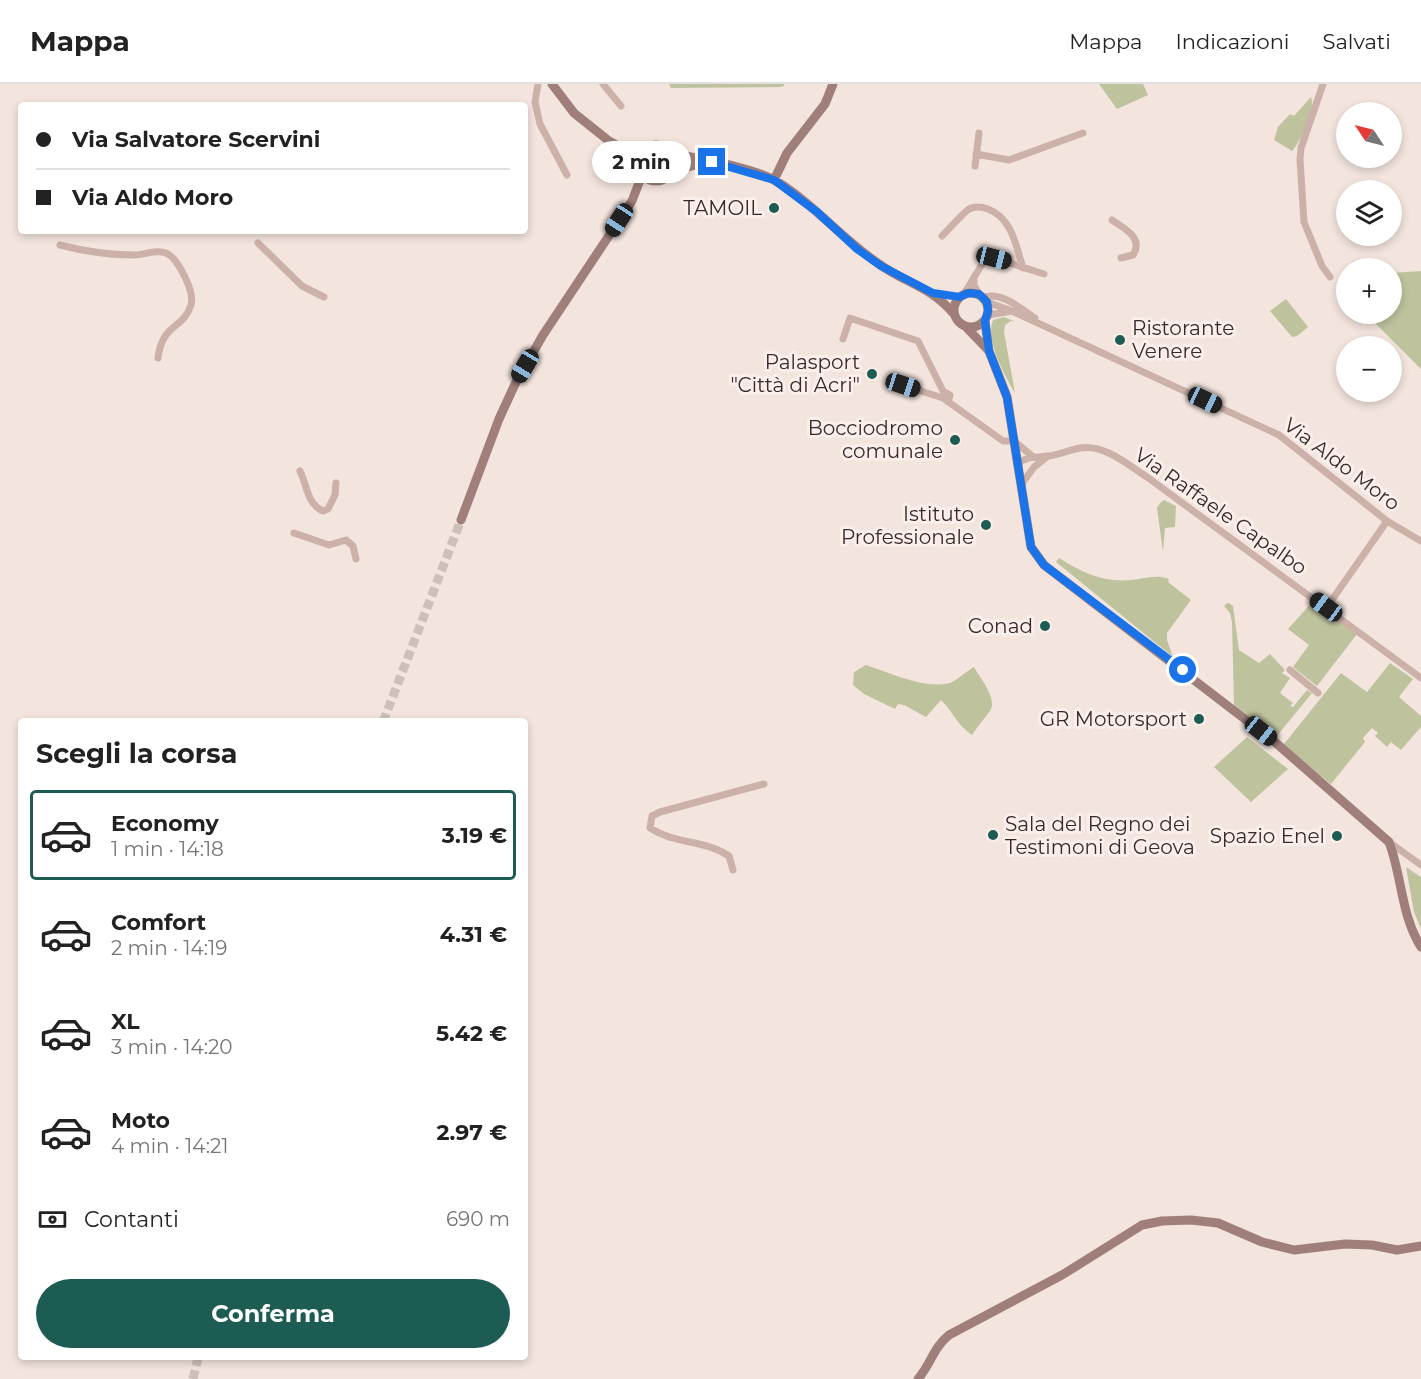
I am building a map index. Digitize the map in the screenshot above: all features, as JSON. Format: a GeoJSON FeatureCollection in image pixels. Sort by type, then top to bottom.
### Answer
{"type":"FeatureCollection","features":[{"type":"Feature","properties":{"kind":"main road"},"geometry":{"type":"LineString","coordinates":[[552,84],[574,113],[609,141],[632,154],[640,172],[646,179],[657,182]]}},
{"type":"Feature","properties":{"kind":"main road"},"geometry":{"type":"LineString","coordinates":[[774,180],[787,153],[825,104],[833,84]]}},
{"type":"Feature","properties":{"kind":"main road"},"geometry":{"type":"LineString","coordinates":[[623,147],[644,150],[658,146],[670,153],[712,162],[774,180],[817,212],[857,249],[881,266],[933,293],[954,314],[958,322],[966,327],[989,351]]}},
{"type":"Feature","properties":{"kind":"main road"},"geometry":{"type":"LineString","coordinates":[[461,520],[482,462],[516,382],[543,335],[632,201],[640,172],[638,159],[644,150]]}},
{"type":"Feature","properties":{"kind":"main road"},"geometry":{"type":"LineString","coordinates":[[632,201],[657,182],[665,179],[672,171],[674,162],[670,153]]}},
{"type":"Feature","properties":{"kind":"main road"},"geometry":{"type":"LineString","coordinates":[[672,171],[712,162]]}},
{"type":"Feature","properties":{"kind":"main road"},"geometry":{"type":"LineString","coordinates":[[933,293],[983,298],[989,351],[1007,397],[1031,547],[1044,565],[1276,743],[1389,842],[1396,860],[1411,927],[1421,947]]}},
{"type":"Feature","properties":{"kind":"main road"},"geometry":{"type":"LineString","coordinates":[[954,314],[954,304],[962,295]]}},
{"type":"Feature","properties":{"kind":"main road"},"geometry":{"type":"LineString","coordinates":[[966,327],[977,327],[986,318]]}},
{"type":"Feature","properties":{"kind":"main road"},"geometry":{"type":"LineString","coordinates":[[918,1379],[928,1367],[940,1342],[949,1335],[1062,1275],[1142,1225],[1162,1221],[1191,1220],[1218,1223],[1262,1242],[1294,1250],[1345,1244],[1372,1245],[1397,1250],[1421,1246]]}},
{"type":"Feature","properties":{"kind":"street"},"geometry":{"type":"LineString","coordinates":[[538,84],[535,102],[540,123],[567,175]]}},
{"type":"Feature","properties":{"kind":"street"},"geometry":{"type":"LineString","coordinates":[[603,84],[621,106]]}},
{"type":"Feature","properties":{"kind":"street"},"geometry":{"type":"LineString","coordinates":[[1323,84],[1301,148],[1300,160],[1304,222],[1322,266],[1330,277]]}},
{"type":"Feature","properties":{"kind":"street"},"geometry":{"type":"LineString","coordinates":[[975,166],[979,133]]}},
{"type":"Feature","properties":{"kind":"street"},"geometry":{"type":"LineString","coordinates":[[976,154],[1009,160],[1083,133]]}},
{"type":"Feature","properties":{"kind":"street"},"geometry":{"type":"LineString","coordinates":[[942,236],[968,210],[978,207],[986,208],[999,214],[1013,234],[1023,268]]}},
{"type":"Feature","properties":{"kind":"street"},"geometry":{"type":"LineString","coordinates":[[1112,220],[1135,237],[1137,243],[1133,255],[1121,258]]}},
{"type":"Feature","properties":{"kind":"street"},"geometry":{"type":"LineString","coordinates":[[258,243],[302,286],[324,297]]}},
{"type":"Feature","properties":{"kind":"street"},"geometry":{"type":"LineString","coordinates":[[60,245],[127,255],[164,252],[170,256],[187,281],[192,294],[192,303],[188,313],[163,337],[158,358]]}},
{"type":"Feature","properties":{"kind":"street"},"geometry":{"type":"LineString","coordinates":[[962,295],[984,261],[994,258],[1044,274]]}},
{"type":"Feature","properties":{"kind":"street"},"geometry":{"type":"LineString","coordinates":[[974,277],[974,285],[983,298],[989,295],[996,296],[1010,302],[1054,332]]}},
{"type":"Feature","properties":{"kind":"street","name":"Via Aldo Moro"},"geometry":{"type":"LineString","coordinates":[[983,298],[1279,435],[1387,521],[1421,541]]}},
{"type":"Feature","properties":{"kind":"street"},"geometry":{"type":"LineString","coordinates":[[986,318],[1012,311]]}},
{"type":"Feature","properties":{"kind":"street"},"geometry":{"type":"LineString","coordinates":[[843,339],[850,318],[918,341],[943,391],[950,395],[948,402]]}},
{"type":"Feature","properties":{"kind":"street"},"geometry":{"type":"LineString","coordinates":[[903,385],[943,398],[1003,441],[1014,441],[1032,456]]}},
{"type":"Feature","properties":{"kind":"street","name":"Via Raffaele Capalbo"},"geometry":{"type":"LineString","coordinates":[[1048,456],[1082,447],[1094,447],[1104,451],[1147,477],[1421,678]]}},
{"type":"Feature","properties":{"kind":"street"},"geometry":{"type":"LineString","coordinates":[[1018,464],[1032,456],[1048,456]]}},
{"type":"Feature","properties":{"kind":"street"},"geometry":{"type":"LineString","coordinates":[[1021,485],[1034,467],[1048,456]]}},
{"type":"Feature","properties":{"kind":"street"},"geometry":{"type":"LineString","coordinates":[[1018,464],[1034,467]]}},
{"type":"Feature","properties":{"kind":"street"},"geometry":{"type":"LineString","coordinates":[[300,471],[309,498],[317,508],[323,511],[328,509],[335,495],[336,483]]}},
{"type":"Feature","properties":{"kind":"street"},"geometry":{"type":"LineString","coordinates":[[1326,607],[1387,521]]}},
{"type":"Feature","properties":{"kind":"street"},"geometry":{"type":"LineString","coordinates":[[294,533],[329,545],[346,540],[353,546],[356,559]]}},
{"type":"Feature","properties":{"kind":"street"},"geometry":{"type":"LineString","coordinates":[[1290,670],[1318,693]]}},
{"type":"Feature","properties":{"kind":"street"},"geometry":{"type":"LineString","coordinates":[[733,870],[729,856],[713,846],[685,843],[659,834],[650,828],[652,816],[764,784]]}},
{"type":"Feature","properties":{"kind":"street"},"geometry":{"type":"LineString","coordinates":[[1389,842],[1421,865]]}},
{"type":"Feature","properties":{"kind":"green space"},"geometry":{"type":"Polygon","coordinates":[[[669,84],[784,84],[784,86],[671,88],[669,84]]]}},
{"type":"Feature","properties":{"kind":"green space"},"geometry":{"type":"Polygon","coordinates":[[[1099,84],[1143,84],[1148,95],[1117,109],[1099,84]]]}},
{"type":"Feature","properties":{"kind":"green space"},"geometry":{"type":"Polygon","coordinates":[[[1311,97],[1311,109],[1306,125],[1292,151],[1274,140],[1278,127],[1290,114],[1294,116],[1311,97]]]}},
{"type":"Feature","properties":{"kind":"green space"},"geometry":{"type":"Polygon","coordinates":[[[1421,271],[1421,369],[1402,350],[1402,336],[1388,336],[1376,324],[1402,324],[1402,272],[1421,271]]]}},
{"type":"Feature","properties":{"kind":"green space"},"geometry":{"type":"Polygon","coordinates":[[[1286,299],[1308,327],[1297,336],[1292,337],[1270,311],[1286,299]]]}},
{"type":"Feature","properties":{"kind":"green space"},"geometry":{"type":"Polygon","coordinates":[[[1004,317],[1016,322],[1011,321],[1005,325],[1004,332],[1015,393],[997,358],[992,337],[993,320],[1004,317]]]}},
{"type":"Feature","properties":{"kind":"green space"},"geometry":{"type":"Polygon","coordinates":[[[1164,500],[1176,506],[1175,527],[1165,528],[1163,552],[1157,508],[1164,500]]]}},
{"type":"Feature","properties":{"kind":"green space"},"geometry":{"type":"Polygon","coordinates":[[[1059,558],[1084,572],[1111,580],[1155,577],[1169,579],[1168,582],[1191,600],[1167,633],[1173,657],[1056,562],[1059,558]]]}},
{"type":"Feature","properties":{"kind":"green space"},"geometry":{"type":"Polygon","coordinates":[[[1313,601],[1357,634],[1317,686],[1293,667],[1309,645],[1288,629],[1313,601]]]}},
{"type":"Feature","properties":{"kind":"green space"},"geometry":{"type":"Polygon","coordinates":[[[1227,603],[1233,606],[1239,650],[1259,663],[1270,654],[1285,670],[1282,673],[1290,678],[1280,693],[1293,703],[1290,706],[1293,707],[1307,690],[1312,693],[1276,737],[1234,705],[1232,622],[1230,613],[1224,606],[1227,603]]]}},
{"type":"Feature","properties":{"kind":"green space"},"geometry":{"type":"Polygon","coordinates":[[[1390,663],[1413,679],[1399,697],[1421,716],[1421,727],[1401,750],[1391,742],[1387,747],[1375,736],[1378,733],[1372,728],[1363,738],[1365,742],[1331,784],[1284,744],[1341,673],[1367,692],[1390,663]]]}},
{"type":"Feature","properties":{"kind":"green space"},"geometry":{"type":"Polygon","coordinates":[[[866,665],[905,679],[935,684],[953,682],[974,667],[990,695],[992,706],[972,735],[941,700],[926,717],[904,705],[898,704],[895,709],[864,694],[853,685],[854,672],[866,665]]]}},
{"type":"Feature","properties":{"kind":"green space"},"geometry":{"type":"Polygon","coordinates":[[[1247,737],[1288,769],[1251,802],[1214,767],[1247,737]]]}},
{"type":"Feature","properties":{"kind":"green space"},"geometry":{"type":"Polygon","coordinates":[[[1406,867],[1421,877],[1421,929],[1414,912],[1406,867]]]}},
{"type":"Feature","properties":{"kind":"tunnel"},"geometry":{"type":"LineString","coordinates":[[385,718],[461,520]]}},
{"type":"Feature","properties":{"kind":"tunnel"},"geometry":{"type":"LineString","coordinates":[[193,1379],[198,1360]]}},
{"type":"Feature","properties":{"kind":"place","name":"TAMOIL"},"geometry":{"type":"Point","coordinates":[774,208]}},
{"type":"Feature","properties":{"kind":"place","name":"Ristorante Venere"},"geometry":{"type":"Point","coordinates":[1120,340]}},
{"type":"Feature","properties":{"kind":"place","name":"Palasport \"Città di Acri\""},"geometry":{"type":"Point","coordinates":[872,374]}},
{"type":"Feature","properties":{"kind":"place","name":"Bocciodromo comunale"},"geometry":{"type":"Point","coordinates":[955,440]}},
{"type":"Feature","properties":{"kind":"place","name":"Istituto Professionale"},"geometry":{"type":"Point","coordinates":[986,525]}},
{"type":"Feature","properties":{"kind":"place","name":"Conad"},"geometry":{"type":"Point","coordinates":[1045,626]}},
{"type":"Feature","properties":{"kind":"place","name":"GR Motorsport"},"geometry":{"type":"Point","coordinates":[1199,719]}},
{"type":"Feature","properties":{"kind":"place","name":"Sala del Regno dei Testimoni di Geova"},"geometry":{"type":"Point","coordinates":[993,835]}},
{"type":"Feature","properties":{"kind":"place","name":"Spazio Enel"},"geometry":{"type":"Point","coordinates":[1337,836]}},
{"type":"Feature","properties":{"kind":"route"},"geometry":{"type":"LineString","coordinates":[[712,162],[744,169],[774,180],[817,212],[857,249],[881,266],[933,293],[960,297],[964,294],[975,293],[987,302],[988,315],[985,321],[989,351],[1007,397],[1031,547],[1044,565],[1183,670]]}}]}
